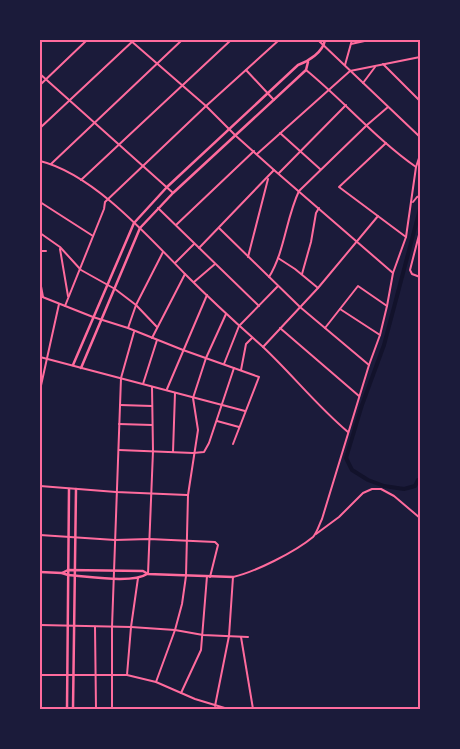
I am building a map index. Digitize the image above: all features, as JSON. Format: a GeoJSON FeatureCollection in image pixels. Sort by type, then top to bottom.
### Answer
{"type":"FeatureCollection","features":[{"type":"Feature","properties":{"kind":"street"},"geometry":{"type":"LineString","coordinates":[[40,85],[86,40]]}},
{"type":"Feature","properties":{"kind":"street"},"geometry":{"type":"LineString","coordinates":[[51,164],[182,40]]}},
{"type":"Feature","properties":{"kind":"street"},"geometry":{"type":"LineString","coordinates":[[81,180],[231,40]]}},
{"type":"Feature","properties":{"kind":"street"},"geometry":{"type":"LineString","coordinates":[[65,306],[81,270],[105,202],[142,165],[279,40]]}},
{"type":"Feature","properties":{"kind":"street"},"geometry":{"type":"LineString","coordinates":[[318,40],[420,137]]}},
{"type":"Feature","properties":{"kind":"street"},"geometry":{"type":"LineString","coordinates":[[73,365],[134,223],[167,187],[298,65],[308,62],[324,46],[325,40]]}},
{"type":"Feature","properties":{"kind":"street"},"geometry":{"type":"LineString","coordinates":[[345,65],[352,40]]}},
{"type":"Feature","properties":{"kind":"street"},"geometry":{"type":"LineString","coordinates":[[351,44],[369,40]]}},
{"type":"Feature","properties":{"kind":"street"},"geometry":{"type":"LineString","coordinates":[[40,128],[132,41],[206,106],[274,170],[393,273]]}},
{"type":"Feature","properties":{"kind":"street"},"geometry":{"type":"LineString","coordinates":[[257,154],[350,71],[420,57]]}},
{"type":"Feature","properties":{"kind":"street"},"geometry":{"type":"LineString","coordinates":[[81,368],[140,228],[158,207],[306,70],[308,62]]}},
{"type":"Feature","properties":{"kind":"street"},"geometry":{"type":"LineString","coordinates":[[383,64],[420,101]]}},
{"type":"Feature","properties":{"kind":"street"},"geometry":{"type":"LineString","coordinates":[[363,83],[376,66]]}},
{"type":"Feature","properties":{"kind":"street"},"geometry":{"type":"LineString","coordinates":[[246,70],[274,100]]}},
{"type":"Feature","properties":{"kind":"street"},"geometry":{"type":"LineString","coordinates":[[306,70],[386,143],[416,167]]}},
{"type":"Feature","properties":{"kind":"street"},"geometry":{"type":"LineString","coordinates":[[40,74],[173,193]]}},
{"type":"Feature","properties":{"kind":"street"},"geometry":{"type":"LineString","coordinates":[[279,173],[346,106]]}},
{"type":"Feature","properties":{"kind":"street"},"geometry":{"type":"LineString","coordinates":[[269,277],[278,258],[299,191],[320,169],[388,107]]}},
{"type":"Feature","properties":{"kind":"street"},"geometry":{"type":"LineString","coordinates":[[280,133],[320,169]]}},
{"type":"Feature","properties":{"kind":"street"},"geometry":{"type":"LineString","coordinates":[[386,143],[340,187],[406,237]]}},
{"type":"Feature","properties":{"kind":"street"},"geometry":{"type":"LineString","coordinates":[[176,226],[254,151]]}},
{"type":"Feature","properties":{"kind":"street"},"geometry":{"type":"LineString","coordinates":[[314,536],[328,501],[369,364],[380,335],[393,273],[406,237],[416,167],[420,155]]}},
{"type":"Feature","properties":{"kind":"street"},"geometry":{"type":"LineString","coordinates":[[40,161],[51,164],[81,180],[108,200],[140,228],[194,283],[262,347],[319,406],[348,432]]}},
{"type":"Feature","properties":{"kind":"street"},"geometry":{"type":"LineString","coordinates":[[199,248],[274,170]]}},
{"type":"Feature","properties":{"kind":"street"},"geometry":{"type":"LineString","coordinates":[[248,257],[268,177]]}},
{"type":"Feature","properties":{"kind":"street"},"geometry":{"type":"LineString","coordinates":[[412,204],[414,199],[420,196]]}},
{"type":"Feature","properties":{"kind":"street"},"geometry":{"type":"LineString","coordinates":[[40,202],[93,236]]}},
{"type":"Feature","properties":{"kind":"street"},"geometry":{"type":"LineString","coordinates":[[158,207],[258,306]]}},
{"type":"Feature","properties":{"kind":"street"},"geometry":{"type":"LineString","coordinates":[[302,274],[311,242],[316,213],[319,208]]}},
{"type":"Feature","properties":{"kind":"street"},"geometry":{"type":"LineString","coordinates":[[262,347],[318,288],[378,216]]}},
{"type":"Feature","properties":{"kind":"street"},"geometry":{"type":"LineString","coordinates":[[219,228],[300,307],[369,364]]}},
{"type":"Feature","properties":{"kind":"street"},"geometry":{"type":"LineString","coordinates":[[420,231],[410,270],[412,274],[420,277]]}},
{"type":"Feature","properties":{"kind":"street"},"geometry":{"type":"LineString","coordinates":[[40,233],[60,247],[81,270],[108,284],[136,305],[158,327]]}},
{"type":"Feature","properties":{"kind":"street"},"geometry":{"type":"LineString","coordinates":[[175,263],[194,243]]}},
{"type":"Feature","properties":{"kind":"street"},"geometry":{"type":"LineString","coordinates":[[60,247],[68,298]]}},
{"type":"Feature","properties":{"kind":"street"},"geometry":{"type":"LineString","coordinates":[[40,251],[46,251]]}},
{"type":"Feature","properties":{"kind":"street"},"geometry":{"type":"LineString","coordinates":[[128,328],[136,305],[163,252]]}},
{"type":"Feature","properties":{"kind":"street"},"geometry":{"type":"LineString","coordinates":[[278,258],[302,274],[318,288]]}},
{"type":"Feature","properties":{"kind":"street"},"geometry":{"type":"LineString","coordinates":[[194,283],[215,264]]}},
{"type":"Feature","properties":{"kind":"street"},"geometry":{"type":"LineString","coordinates":[[152,338],[185,274]]}},
{"type":"Feature","properties":{"kind":"street"},"geometry":{"type":"LineString","coordinates":[[40,280],[42,297],[259,377],[233,444]]}},
{"type":"Feature","properties":{"kind":"street"},"geometry":{"type":"LineString","coordinates":[[224,364],[239,326],[278,286]]}},
{"type":"Feature","properties":{"kind":"street"},"geometry":{"type":"LineString","coordinates":[[324,328],[359,286],[387,306]]}},
{"type":"Feature","properties":{"kind":"street"},"geometry":{"type":"LineString","coordinates":[[166,390],[207,295]]}},
{"type":"Feature","properties":{"kind":"street"},"geometry":{"type":"LineString","coordinates":[[40,390],[59,304]]}},
{"type":"Feature","properties":{"kind":"street"},"geometry":{"type":"LineString","coordinates":[[340,310],[380,335]]}},
{"type":"Feature","properties":{"kind":"street"},"geometry":{"type":"LineString","coordinates":[[156,682],[176,630],[186,576],[188,495],[198,430],[193,398],[206,358],[226,314]]}},
{"type":"Feature","properties":{"kind":"street"},"geometry":{"type":"LineString","coordinates":[[280,328],[359,396]]}},
{"type":"Feature","properties":{"kind":"street"},"geometry":{"type":"LineString","coordinates":[[112,709],[112,627],[121,378],[134,332]]}},
{"type":"Feature","properties":{"kind":"street"},"geometry":{"type":"LineString","coordinates":[[241,370],[246,344],[252,338]]}},
{"type":"Feature","properties":{"kind":"street"},"geometry":{"type":"LineString","coordinates":[[143,384],[157,340]]}},
{"type":"Feature","properties":{"kind":"street"},"geometry":{"type":"LineString","coordinates":[[40,356],[245,411]]}},
{"type":"Feature","properties":{"kind":"street"},"geometry":{"type":"LineString","coordinates":[[119,450],[202,453],[206,449],[234,368]]}},
{"type":"Feature","properties":{"kind":"street"},"geometry":{"type":"LineString","coordinates":[[148,574],[153,452],[152,387]]}},
{"type":"Feature","properties":{"kind":"street"},"geometry":{"type":"LineString","coordinates":[[173,452],[175,393]]}},
{"type":"Feature","properties":{"kind":"street"},"geometry":{"type":"LineString","coordinates":[[120,405],[152,406]]}},
{"type":"Feature","properties":{"kind":"street"},"geometry":{"type":"LineString","coordinates":[[216,421],[239,427]]}},
{"type":"Feature","properties":{"kind":"street"},"geometry":{"type":"LineString","coordinates":[[119,424],[152,425]]}},
{"type":"Feature","properties":{"kind":"street"},"geometry":{"type":"LineString","coordinates":[[40,486],[76,490],[188,495]]}},
{"type":"Feature","properties":{"kind":"street"},"geometry":{"type":"LineString","coordinates":[[67,709],[70,489]]}},
{"type":"Feature","properties":{"kind":"street"},"geometry":{"type":"LineString","coordinates":[[40,572],[114,579],[138,578],[148,574],[232,578],[290,552],[339,517],[363,493],[372,489],[380,489],[394,496],[420,518]]}},
{"type":"Feature","properties":{"kind":"street"},"geometry":{"type":"LineString","coordinates":[[73,709],[76,490]]}},
{"type":"Feature","properties":{"kind":"street"},"geometry":{"type":"LineString","coordinates":[[40,535],[115,540],[186,540],[215,542],[218,545],[209,576],[201,650],[181,693]]}},
{"type":"Feature","properties":{"kind":"street"},"geometry":{"type":"LineString","coordinates":[[62,573],[68,570],[75,570],[143,571],[148,574]]}},
{"type":"Feature","properties":{"kind":"street"},"geometry":{"type":"LineString","coordinates":[[127,675],[138,578]]}},
{"type":"Feature","properties":{"kind":"street"},"geometry":{"type":"LineString","coordinates":[[213,707],[229,636],[232,578]]}},
{"type":"Feature","properties":{"kind":"street"},"geometry":{"type":"LineString","coordinates":[[40,625],[131,627],[176,630],[203,635],[248,637]]}},
{"type":"Feature","properties":{"kind":"street"},"geometry":{"type":"LineString","coordinates":[[95,627],[96,709]]}},
{"type":"Feature","properties":{"kind":"street"},"geometry":{"type":"LineString","coordinates":[[241,637],[253,709]]}},
{"type":"Feature","properties":{"kind":"street"},"geometry":{"type":"LineString","coordinates":[[40,675],[127,675],[156,682],[213,707],[228,709]]}},
{"type":"Feature","properties":{"kind":"waterway"},"geometry":{"type":"LineString","coordinates":[[420,209],[384,345],[362,405],[346,458],[352,470],[368,480],[384,486],[404,489],[415,486],[418,480],[420,481]]}}]}
